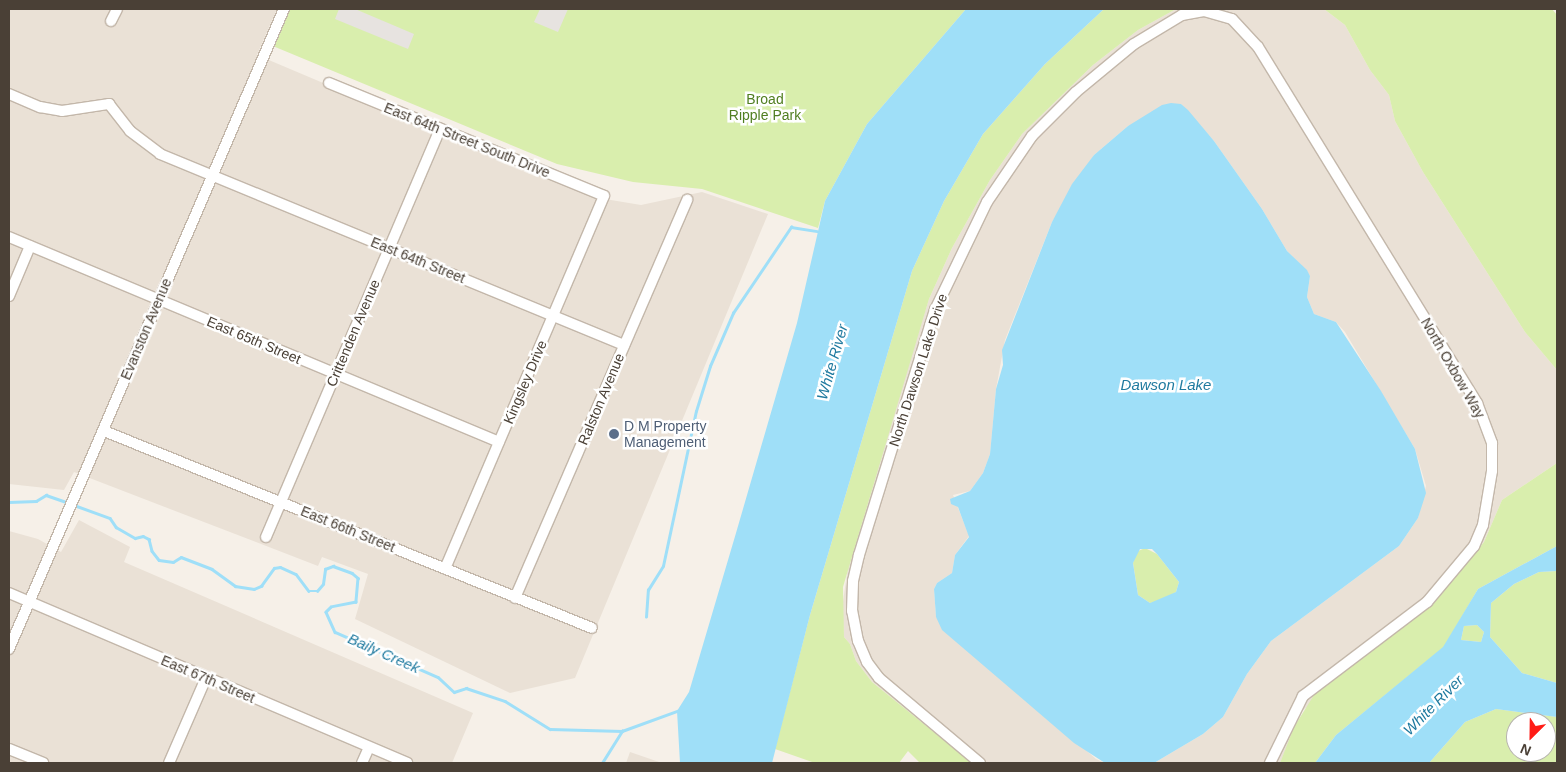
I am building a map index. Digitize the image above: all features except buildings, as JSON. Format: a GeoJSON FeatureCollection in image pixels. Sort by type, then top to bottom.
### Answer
{"type":"FeatureCollection","features":[{"type":"Feature","properties":{"kind":"street"},"geometry":{"type":"LineString","coordinates":[[111,21],[117,9]]}},
{"type":"Feature","properties":{"kind":"street","name":"Evanston Avenue"},"geometry":{"type":"LineString","coordinates":[[9,649],[284,9]]}},
{"type":"Feature","properties":{"kind":"street","name":"North Dawson Lake Drive"},"geometry":{"type":"LineString","coordinates":[[980,763],[879,678],[868,662],[853,618],[852,592],[859,554],[935,310],[993,194],[1032,136],[1082,86],[1134,44],[1176,18],[1196,12],[1213,12]]}},
{"type":"Feature","properties":{"kind":"street","name":"North Oxbow Way"},"geometry":{"type":"LineString","coordinates":[[1213,12],[1232,19],[1258,46],[1476,403],[1492,443],[1492,471],[1483,525],[1474,546],[1427,602],[1303,696],[1270,763]]}},
{"type":"Feature","properties":{"kind":"street","name":"East 64th Street South Drive"},"geometry":{"type":"LineString","coordinates":[[329,83],[604,196]]}},
{"type":"Feature","properties":{"kind":"street","name":"East 64th Street"},"geometry":{"type":"LineString","coordinates":[[9,94],[40,107],[62,111],[77,111],[105,102],[112,106],[143,143],[160,154],[624,345]]}},
{"type":"Feature","properties":{"kind":"street","name":"Crittenden Avenue"},"geometry":{"type":"LineString","coordinates":[[266,537],[440,129]]}},
{"type":"Feature","properties":{"kind":"street","name":"Kingsley Drive"},"geometry":{"type":"LineString","coordinates":[[445,569],[604,196]]}},
{"type":"Feature","properties":{"kind":"street","name":"Ralston Avenue"},"geometry":{"type":"LineString","coordinates":[[515,598],[687,200]]}},
{"type":"Feature","properties":{"kind":"street","name":"East 65th Street"},"geometry":{"type":"LineString","coordinates":[[9,237],[499,442]]}},
{"type":"Feature","properties":{"kind":"street"},"geometry":{"type":"LineString","coordinates":[[9,296],[30,246]]}},
{"type":"Feature","properties":{"kind":"street","name":"East 66th Street"},"geometry":{"type":"LineString","coordinates":[[104,431],[282,501],[592,628]]}},
{"type":"Feature","properties":{"kind":"street","name":"East 67th Street"},"geometry":{"type":"LineString","coordinates":[[9,593],[407,763]]}},
{"type":"Feature","properties":{"kind":"street"},"geometry":{"type":"LineString","coordinates":[[169,763],[206,678]]}},
{"type":"Feature","properties":{"kind":"street"},"geometry":{"type":"LineString","coordinates":[[362,763],[369,747]]}},
{"type":"Feature","properties":{"kind":"street"},"geometry":{"type":"LineString","coordinates":[[9,749],[43,763]]}},
{"type":"Feature","properties":{"kind":"shaded area"},"geometry":{"type":"Polygon","coordinates":[[[9,9],[277,9],[257,55],[593,197],[641,205],[702,192],[768,214],[575,678],[510,693],[355,619],[368,574],[322,557],[318,566],[74,472],[64,490],[9,484],[9,9]]]}},
{"type":"Feature","properties":{"kind":"shaded area"},"geometry":{"type":"Polygon","coordinates":[[[339,9],[355,9],[414,34],[408,49],[335,19],[339,9]]]}},
{"type":"Feature","properties":{"kind":"shaded area"},"geometry":{"type":"Polygon","coordinates":[[[540,9],[568,9],[558,32],[534,22],[540,9]]]}},
{"type":"Feature","properties":{"kind":"shaded area"},"geometry":{"type":"Polygon","coordinates":[[[1176,9],[1324,9],[1345,25],[1370,70],[1389,95],[1395,121],[1423,172],[1525,332],[1557,370],[1557,463],[1502,500],[1484,542],[1435,602],[1302,711],[1280,763],[1154,763],[1203,734],[1223,717],[1247,674],[1271,641],[1399,546],[1418,518],[1426,486],[1415,449],[1345,332],[1336,322],[1314,314],[1307,297],[1310,276],[1287,251],[1262,209],[1214,141],[1181,104],[1128,126],[1094,155],[1052,222],[1005,340],[996,389],[990,454],[983,473],[970,491],[953,495],[969,536],[955,555],[952,573],[937,583],[934,589],[936,617],[1096,759],[1105,763],[972,763],[872,682],[856,661],[850,644],[844,637],[842,608],[850,554],[929,299],[952,248],[990,180],[1022,134],[1093,65],[1138,30],[1176,9]]]}},
{"type":"Feature","properties":{"kind":"shaded area"},"geometry":{"type":"Polygon","coordinates":[[[79,520],[130,547],[124,562],[473,713],[452,763],[9,763],[9,531],[38,539],[61,552],[79,520]]]}},
{"type":"Feature","properties":{"kind":"shaded area"},"geometry":{"type":"Polygon","coordinates":[[[630,752],[662,763],[626,763],[630,752]]]}},
{"type":"Feature","properties":{"kind":"green space","name":"Broad Ripple Park"},"geometry":{"type":"Polygon","coordinates":[[[283,9],[966,9],[867,124],[825,201],[818,228],[702,189],[633,182],[557,164],[268,44],[283,9]]]}},
{"type":"Feature","properties":{"kind":"green space"},"geometry":{"type":"Polygon","coordinates":[[[1104,9],[1176,9],[1138,30],[1093,65],[1022,134],[990,180],[952,248],[929,299],[843,587],[844,637],[850,644],[856,661],[872,682],[972,763],[920,763],[908,751],[899,763],[815,763],[775,749],[810,615],[912,271],[944,201],[983,134],[1045,64],[1104,9]]]}},
{"type":"Feature","properties":{"kind":"green space"},"geometry":{"type":"Polygon","coordinates":[[[1324,9],[1552,9],[1557,15],[1557,370],[1525,332],[1423,172],[1395,121],[1389,95],[1370,70],[1345,25],[1324,9]]]}},
{"type":"Feature","properties":{"kind":"green space"},"geometry":{"type":"Polygon","coordinates":[[[1557,463],[1557,546],[1478,589],[1444,647],[1336,735],[1315,763],[1280,763],[1294,727],[1314,695],[1435,602],[1484,542],[1502,500],[1557,463]]]}},
{"type":"Feature","properties":{"kind":"green space"},"geometry":{"type":"Polygon","coordinates":[[[1145,548],[1157,554],[1179,582],[1176,592],[1161,601],[1150,603],[1138,595],[1133,563],[1136,552],[1145,548]]]}},
{"type":"Feature","properties":{"kind":"green space"},"geometry":{"type":"Polygon","coordinates":[[[1557,571],[1557,683],[1522,673],[1490,637],[1491,603],[1514,584],[1539,572],[1557,571]]]}},
{"type":"Feature","properties":{"kind":"green space"},"geometry":{"type":"Polygon","coordinates":[[[1477,625],[1484,632],[1481,642],[1461,640],[1464,626],[1477,625]]]}},
{"type":"Feature","properties":{"kind":"green space"},"geometry":{"type":"Polygon","coordinates":[[[1496,709],[1519,712],[1506,712],[1506,762],[1556,762],[1557,717],[1557,763],[1429,763],[1465,722],[1496,709]]]}},
{"type":"Feature","properties":{"kind":"water","name":"White River"},"geometry":{"type":"Polygon","coordinates":[[[966,9],[1104,9],[1045,64],[983,134],[944,201],[912,271],[810,615],[772,763],[680,763],[677,711],[689,692],[797,323],[825,201],[867,124],[966,9]]]}},
{"type":"Feature","properties":{"kind":"water","name":"Dawson Lake"},"geometry":{"type":"Polygon","coordinates":[[[1171,103],[1181,104],[1188,110],[1214,141],[1262,209],[1287,251],[1307,270],[1310,276],[1307,297],[1314,314],[1336,322],[1381,391],[1415,449],[1426,493],[1418,518],[1399,546],[1271,641],[1247,674],[1223,717],[1203,734],[1154,763],[1105,763],[1074,743],[942,630],[936,617],[934,589],[937,583],[952,573],[955,555],[969,537],[958,507],[951,504],[950,499],[970,491],[983,473],[990,454],[996,389],[1003,365],[1002,350],[1052,222],[1072,184],[1094,155],[1128,126],[1162,105],[1171,103]],[[1140,549],[1133,563],[1138,595],[1150,603],[1176,592],[1179,582],[1152,549],[1140,549]]]}},
{"type":"Feature","properties":{"kind":"water","name":"White River"},"geometry":{"type":"Polygon","coordinates":[[[1557,546],[1557,571],[1539,572],[1514,584],[1491,603],[1490,637],[1522,673],[1557,683],[1557,717],[1556,712],[1519,712],[1496,709],[1465,722],[1429,763],[1315,763],[1336,735],[1443,647],[1478,589],[1557,546]],[[1477,625],[1464,626],[1461,640],[1481,642],[1484,632],[1477,625]]]}},
{"type":"Feature","properties":{"kind":"waterway"},"geometry":{"type":"LineString","coordinates":[[646,617],[648,590],[663,566],[696,411],[710,366],[733,313],[791,227],[817,231]]}},
{"type":"Feature","properties":{"kind":"waterway","name":"Baily Creek"},"geometry":{"type":"LineString","coordinates":[[9,502],[36,501],[46,495],[69,503]]}},
{"type":"Feature","properties":{"kind":"waterway","name":"Baily Creek"},"geometry":{"type":"LineString","coordinates":[[74,505],[110,518],[116,527],[135,538],[143,536],[149,539],[152,551],[159,560],[173,562],[181,557],[212,569],[235,586],[254,589],[261,586],[274,568],[280,567],[296,574],[309,591],[317,591],[323,584],[325,569],[333,566],[352,573],[358,578],[356,602],[331,607],[326,612],[335,632],[438,677],[454,692],[466,688],[505,701],[550,729],[622,731],[677,711]]}},
{"type":"Feature","properties":{"kind":"waterway"},"geometry":{"type":"LineString","coordinates":[[602,763],[622,731]]}},
{"type":"Feature","properties":{"kind":"place","name":"D M Property Management"},"geometry":{"type":"Point","coordinates":[614,434]}}]}
